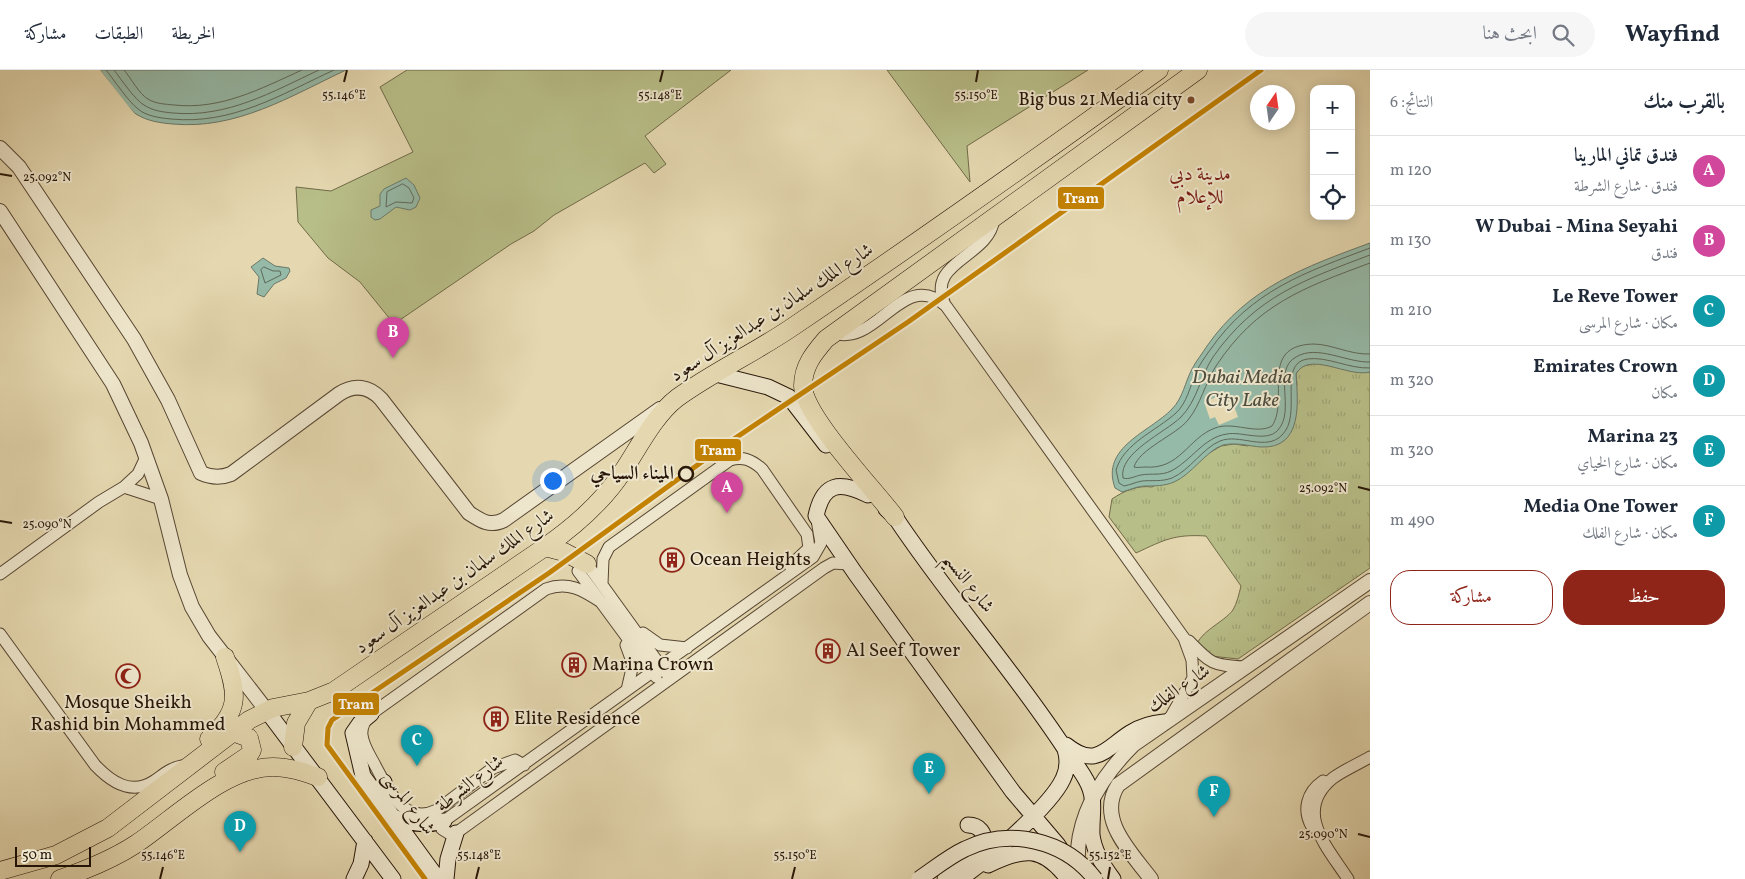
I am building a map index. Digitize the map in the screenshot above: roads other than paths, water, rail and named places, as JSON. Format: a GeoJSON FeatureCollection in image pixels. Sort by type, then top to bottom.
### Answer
{"type":"FeatureCollection","features":[{"type":"Feature","properties":{"kind":"main road","name":"شارع الملك سلمان بن عبدالعزيز آل سعود"},"geometry":{"type":"LineString","coordinates":[[0,871],[56,855],[92,838],[124,817],[233,732],[267,710],[287,704],[310,701],[342,686],[545,547],[569,529],[604,497],[648,432],[676,399],[765,346],[882,268],[1159,70]]}},
{"type":"Feature","properties":{"kind":"main road"},"geometry":{"type":"LineString","coordinates":[[895,517],[815,417],[803,388],[805,369],[809,360],[830,336],[1198,70]]}},
{"type":"Feature","properties":{"kind":"main road","name":"شارع النسيم"},"geometry":{"type":"LineString","coordinates":[[716,374],[768,387],[789,397],[868,494],[895,517],[943,586],[981,632],[1086,779],[1093,798],[1093,842],[1102,863],[1113,879]]}},
{"type":"Feature","properties":{"kind":"main road"},"geometry":{"type":"LineString","coordinates":[[868,494],[852,487],[833,488],[820,500],[816,516],[848,564],[991,761],[1032,816],[1058,845],[1076,878]]}},
{"type":"Feature","properties":{"kind":"main road"},"geometry":{"type":"LineString","coordinates":[[545,547],[564,552],[587,564]]}},
{"type":"Feature","properties":{"kind":"main road"},"geometry":{"type":"LineString","coordinates":[[192,765],[203,746],[222,727],[233,708],[235,688],[225,657]]}},
{"type":"Feature","properties":{"kind":"main road"},"geometry":{"type":"LineString","coordinates":[[293,747],[296,723],[310,701]]}},
{"type":"Feature","properties":{"kind":"main road"},"geometry":{"type":"LineString","coordinates":[[267,710],[393,879]]}},
{"type":"Feature","properties":{"kind":"main road","name":"شارع المرسى"},"geometry":{"type":"LineString","coordinates":[[371,714],[360,723],[353,733],[363,776],[381,789],[394,817],[438,879]]}},
{"type":"Feature","properties":{"kind":"main road"},"geometry":{"type":"LineString","coordinates":[[1062,744],[1078,755],[1093,757],[1101,754],[1133,731],[1167,720]]}},
{"type":"Feature","properties":{"kind":"main road"},"geometry":{"type":"LineString","coordinates":[[217,786],[221,775],[249,755],[252,750],[249,738],[233,732]]}},
{"type":"Feature","properties":{"kind":"main road"},"geometry":{"type":"LineString","coordinates":[[966,875],[1032,816],[1060,786],[1067,768],[1062,744]]}},
{"type":"Feature","properties":{"kind":"main road"},"geometry":{"type":"LineString","coordinates":[[991,761],[1028,798],[1037,798],[1060,786]]}},
{"type":"Feature","properties":{"kind":"main road"},"geometry":{"type":"LineString","coordinates":[[60,879],[96,865],[135,845],[217,786],[241,772],[264,767],[284,767],[318,777]]}},
{"type":"Feature","properties":{"kind":"main road"},"geometry":{"type":"LineString","coordinates":[[394,817],[418,824],[444,821]]}},
{"type":"Feature","properties":{"kind":"main road"},"geometry":{"type":"LineString","coordinates":[[945,879],[983,844],[984,837],[981,830],[975,826],[968,825]]}},
{"type":"Feature","properties":{"kind":"main road"},"geometry":{"type":"LineString","coordinates":[[446,879],[448,859],[456,833]]}},
{"type":"Feature","properties":{"kind":"main road"},"geometry":{"type":"LineString","coordinates":[[920,879],[966,848],[988,841],[1011,838],[1034,841],[1056,848],[1076,860],[1095,879]]}},
{"type":"Feature","properties":{"kind":"main road"},"geometry":{"type":"LineString","coordinates":[[354,879],[361,864],[366,841]]}},
{"type":"Feature","properties":{"kind":"main road"},"geometry":{"type":"LineString","coordinates":[[966,875],[1009,855],[1030,853],[1054,863],[1076,878]]}},
{"type":"Feature","properties":{"kind":"street"},"geometry":{"type":"LineString","coordinates":[[0,148],[19,167],[134,339],[168,400],[201,473],[207,476],[219,477],[231,474],[339,394],[350,388],[361,388],[372,391],[381,400],[469,513],[484,522],[494,524],[504,520],[676,399]]}},
{"type":"Feature","properties":{"kind":"street"},"geometry":{"type":"LineString","coordinates":[[0,211],[113,384],[132,421],[161,499],[185,591],[200,621],[225,657],[267,710]]}},
{"type":"Feature","properties":{"kind":"street"},"geometry":{"type":"LineString","coordinates":[[994,219],[989,237],[952,267],[943,278],[941,293],[946,306],[1184,638],[1210,661],[1225,666],[1244,667]]}},
{"type":"Feature","properties":{"kind":"street"},"geometry":{"type":"LineString","coordinates":[[830,336],[847,336],[860,332],[914,296],[921,295],[935,298],[946,306]]}},
{"type":"Feature","properties":{"kind":"street"},"geometry":{"type":"LineString","coordinates":[[0,574],[99,502],[124,487],[138,474],[146,457]]}},
{"type":"Feature","properties":{"kind":"street"},"geometry":{"type":"LineString","coordinates":[[602,584],[603,559],[609,547],[730,460],[738,457],[756,463],[810,539],[809,548],[806,552],[773,580],[769,590]]}},
{"type":"Feature","properties":{"kind":"street"},"geometry":{"type":"LineString","coordinates":[[124,487],[161,499]]}},
{"type":"Feature","properties":{"kind":"street","name":"شارع الشرطة"},"geometry":{"type":"LineString","coordinates":[[816,516],[821,542],[816,554],[769,590],[444,821],[442,829],[444,832],[456,833],[824,568],[838,563],[848,564]]}},
{"type":"Feature","properties":{"kind":"street"},"geometry":{"type":"LineString","coordinates":[[657,669],[618,625],[578,571],[587,564],[620,609],[666,682]]}},
{"type":"Feature","properties":{"kind":"street","name":"شارع الفلك"},"geometry":{"type":"LineString","coordinates":[[1076,878],[1080,836],[1093,798],[1103,779],[1120,758],[1143,736],[1370,582]]}},
{"type":"Feature","properties":{"kind":"street"},"geometry":{"type":"LineString","coordinates":[[524,765],[515,760],[498,765],[437,810],[426,814],[414,814],[404,809],[381,789],[362,737],[363,726],[371,714],[546,589],[556,586],[573,586],[601,602]]}},
{"type":"Feature","properties":{"kind":"street"},"geometry":{"type":"LineString","coordinates":[[1151,879],[1112,821],[1110,802],[1118,785],[1370,603]]}},
{"type":"Feature","properties":{"kind":"street"},"geometry":{"type":"LineString","coordinates":[[620,609],[654,642],[669,647],[687,648]]}},
{"type":"Feature","properties":{"kind":"street"},"geometry":{"type":"LineString","coordinates":[[618,625],[633,660],[633,669],[627,690]]}},
{"type":"Feature","properties":{"kind":"street"},"geometry":{"type":"LineString","coordinates":[[0,634],[95,765],[108,779],[120,785],[139,787],[151,783],[173,768],[192,765]]}},
{"type":"Feature","properties":{"kind":"street"},"geometry":{"type":"LineString","coordinates":[[1167,720],[1193,678],[1192,660],[1184,638]]}},
{"type":"Feature","properties":{"kind":"street"},"geometry":{"type":"LineString","coordinates":[[1348,879],[1308,821],[1307,802],[1317,785],[1370,757]]}},
{"type":"Feature","properties":{"kind":"water"},"geometry":{"type":"Polygon","coordinates":[[[100,70],[346,70],[284,100],[241,116],[219,122],[173,124],[149,120],[136,114],[100,70]]]}},
{"type":"Feature","properties":{"kind":"water"},"geometry":{"type":"Polygon","coordinates":[[[406,178],[414,185],[420,198],[416,207],[410,210],[396,207],[380,219],[375,220],[371,217],[371,210],[380,206],[380,194],[384,189],[406,178]]]}},
{"type":"Feature","properties":{"kind":"water","name":"Dubai Media City Lake"},"geometry":{"type":"Polygon","coordinates":[[[1370,243],[1370,372],[1361,373],[1319,364],[1310,364],[1302,367],[1296,374],[1297,410],[1295,422],[1291,432],[1275,446],[1223,445],[1211,452],[1187,474],[1174,482],[1139,487],[1122,492],[1115,488],[1112,474],[1114,462],[1121,451],[1140,433],[1176,405],[1197,360],[1223,326],[1241,308],[1280,281],[1323,261],[1370,243]]]}},
{"type":"Feature","properties":{"kind":"water"},"geometry":{"type":"Polygon","coordinates":[[[263,258],[275,266],[289,268],[290,271],[286,278],[274,284],[264,297],[257,294],[259,277],[251,267],[263,258]]]}},
{"type":"Feature","properties":{"kind":"place","name":"Big bus 21 Media city"},"geometry":{"type":"Point","coordinates":[1191,100]}},
{"type":"Feature","properties":{"kind":"place","name":"W Dubai - Mina Seyahi"},"geometry":{"type":"Point","coordinates":[393,358]}},
{"type":"Feature","properties":{"kind":"place","name":"الميناء السياحي"},"geometry":{"type":"Point","coordinates":[686,474]}},
{"type":"Feature","properties":{"kind":"place","name":"فندق تماني المارينا"},"geometry":{"type":"Point","coordinates":[727,513]}},
{"type":"Feature","properties":{"kind":"place","name":"Ocean Heights"},"geometry":{"type":"Point","coordinates":[672,560]}},
{"type":"Feature","properties":{"kind":"place","name":"Al Seef Tower"},"geometry":{"type":"Point","coordinates":[828,651]}},
{"type":"Feature","properties":{"kind":"place","name":"Marina Crown"},"geometry":{"type":"Point","coordinates":[574,665]}},
{"type":"Feature","properties":{"kind":"place","name":"Mosque Sheikh Rashid bin Mohammed"},"geometry":{"type":"Point","coordinates":[128,676]}},
{"type":"Feature","properties":{"kind":"place","name":"Elite Residence"},"geometry":{"type":"Point","coordinates":[496,719]}},
{"type":"Feature","properties":{"kind":"place","name":"Le Reve Tower"},"geometry":{"type":"Point","coordinates":[417,766]}},
{"type":"Feature","properties":{"kind":"place","name":"23 Marina"},"geometry":{"type":"Point","coordinates":[929,794]}},
{"type":"Feature","properties":{"kind":"place","name":"Media One Tower"},"geometry":{"type":"Point","coordinates":[1214,817]}},
{"type":"Feature","properties":{"kind":"place","name":"Emirates Crown"},"geometry":{"type":"Point","coordinates":[240,852]}},
{"type":"Feature","properties":{"kind":"district","name":"مدينة دبي للإعلام"},"geometry":{"type":"Point","coordinates":[1200,186]}}]}
